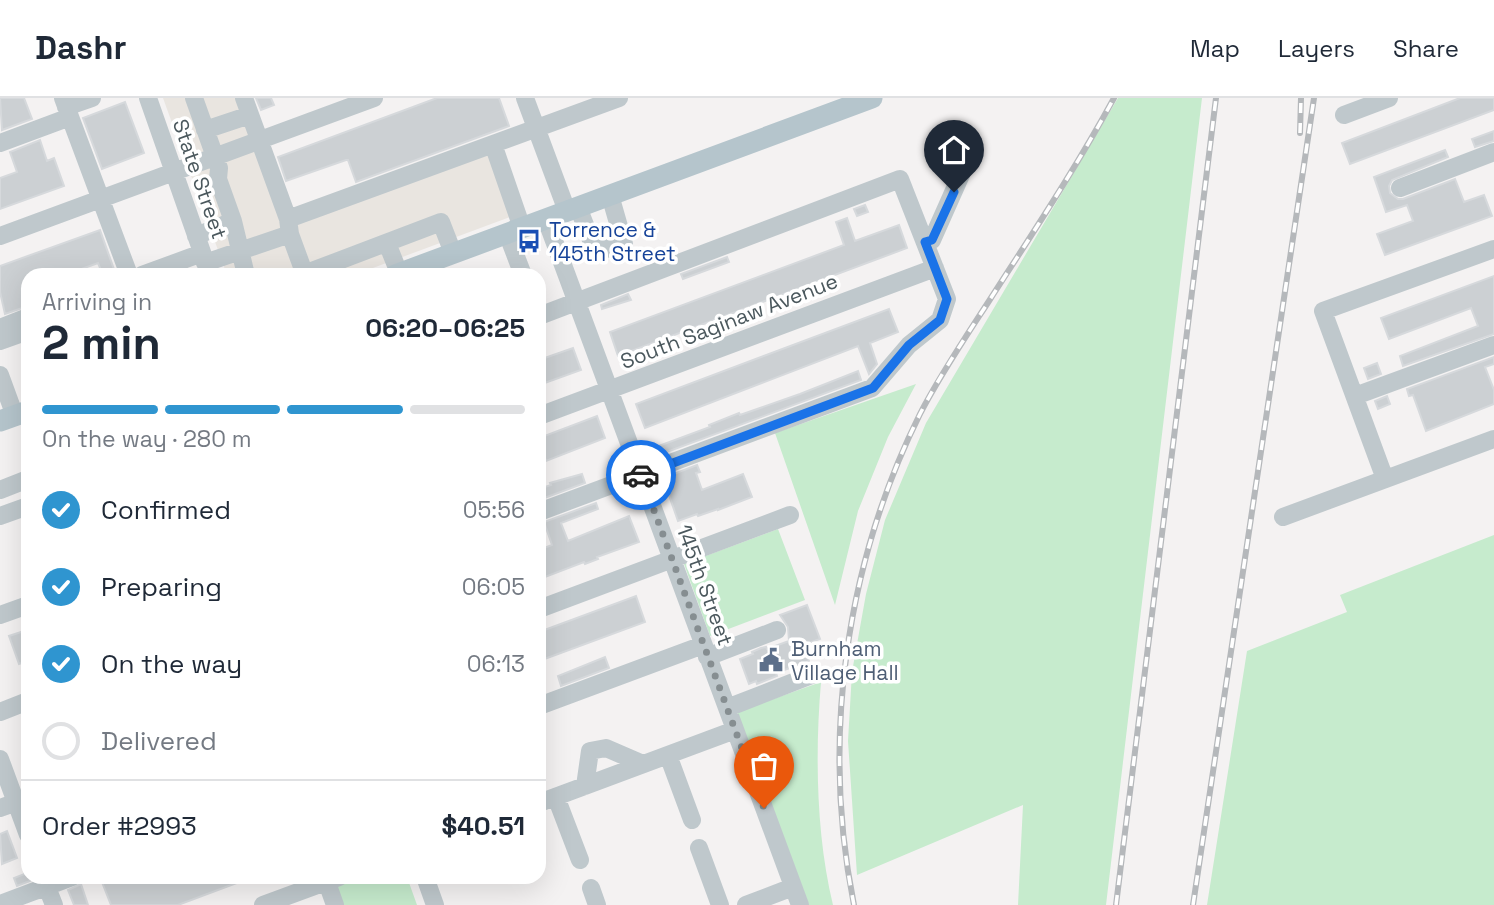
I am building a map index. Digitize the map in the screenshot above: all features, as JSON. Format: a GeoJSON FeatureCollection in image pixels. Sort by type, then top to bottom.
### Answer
{"type":"FeatureCollection","features":[{"type":"Feature","properties":{"kind":"main road"},"geometry":{"type":"LineString","coordinates":[[413,268],[872,98]]}},
{"type":"Feature","properties":{"kind":"street"},"geometry":{"type":"LineString","coordinates":[[0,143],[67,107],[92,98]]}},
{"type":"Feature","properties":{"kind":"street","name":"State Street"},"geometry":{"type":"LineString","coordinates":[[148,98],[203,257]]}},
{"type":"Feature","properties":{"kind":"street"},"geometry":{"type":"LineString","coordinates":[[194,98],[219,168],[218,178],[242,250],[245,268]]}},
{"type":"Feature","properties":{"kind":"street"},"geometry":{"type":"LineString","coordinates":[[0,236],[374,98]]}},
{"type":"Feature","properties":{"kind":"street"},"geometry":{"type":"LineString","coordinates":[[525,98],[572,209],[593,245],[611,249],[624,244],[610,195]]}},
{"type":"Feature","properties":{"kind":"street"},"geometry":{"type":"LineString","coordinates":[[166,268],[203,257],[242,250],[289,227],[493,144],[619,98]]}},
{"type":"Feature","properties":{"kind":"street"},"geometry":{"type":"LineString","coordinates":[[1344,115],[1389,98]]}},
{"type":"Feature","properties":{"kind":"street"},"geometry":{"type":"LineString","coordinates":[[205,130],[247,106],[302,268]]}},
{"type":"Feature","properties":{"kind":"street"},"geometry":{"type":"LineString","coordinates":[[67,107],[126,268]]}},
{"type":"Feature","properties":{"kind":"street"},"geometry":{"type":"LineString","coordinates":[[493,144],[522,268]]}},
{"type":"Feature","properties":{"kind":"street"},"geometry":{"type":"LineString","coordinates":[[1400,188],[1494,152]]}},
{"type":"Feature","properties":{"kind":"street"},"geometry":{"type":"LineString","coordinates":[[925,242],[932,240],[964,168]]}},
{"type":"Feature","properties":{"kind":"street"},"geometry":{"type":"LineString","coordinates":[[546,313],[900,180],[947,299],[940,320],[909,345],[873,388],[546,509]]}},
{"type":"Feature","properties":{"kind":"street","name":"145th Street"},"geometry":{"type":"LineString","coordinates":[[546,219],[800,905]]}},
{"type":"Feature","properties":{"kind":"street"},"geometry":{"type":"LineString","coordinates":[[203,257],[233,221]]}},
{"type":"Feature","properties":{"kind":"street"},"geometry":{"type":"LineString","coordinates":[[320,268],[441,222],[453,253]]}},
{"type":"Feature","properties":{"kind":"street"},"geometry":{"type":"LineString","coordinates":[[387,243],[395,268]]}},
{"type":"Feature","properties":{"kind":"street"},"geometry":{"type":"LineString","coordinates":[[1385,479],[1323,312],[1494,248]]}},
{"type":"Feature","properties":{"kind":"street","name":"South Saginaw Avenue"},"geometry":{"type":"LineString","coordinates":[[546,413],[935,268]]}},
{"type":"Feature","properties":{"kind":"street"},"geometry":{"type":"LineString","coordinates":[[546,309],[576,300]]}},
{"type":"Feature","properties":{"kind":"street"},"geometry":{"type":"LineString","coordinates":[[0,328],[21,320]]}},
{"type":"Feature","properties":{"kind":"street"},"geometry":{"type":"LineString","coordinates":[[0,341],[21,334]]}},
{"type":"Feature","properties":{"kind":"street"},"geometry":{"type":"LineString","coordinates":[[1354,396],[1494,345]]}},
{"type":"Feature","properties":{"kind":"street"},"geometry":{"type":"LineString","coordinates":[[0,375],[14,416]]}},
{"type":"Feature","properties":{"kind":"street"},"geometry":{"type":"LineString","coordinates":[[1283,517],[1494,439]]}},
{"type":"Feature","properties":{"kind":"street"},"geometry":{"type":"LineString","coordinates":[[0,490],[21,482]]}},
{"type":"Feature","properties":{"kind":"street"},"geometry":{"type":"LineString","coordinates":[[0,516],[21,508]]}},
{"type":"Feature","properties":{"kind":"street"},"geometry":{"type":"LineString","coordinates":[[546,606],[790,515]]}},
{"type":"Feature","properties":{"kind":"street"},"geometry":{"type":"LineString","coordinates":[[0,615],[21,608]]}},
{"type":"Feature","properties":{"kind":"street"},"geometry":{"type":"LineString","coordinates":[[546,704],[777,630]]}},
{"type":"Feature","properties":{"kind":"street"},"geometry":{"type":"LineString","coordinates":[[727,708],[814,674]]}},
{"type":"Feature","properties":{"kind":"street"},"geometry":{"type":"LineString","coordinates":[[0,712],[21,704]]}},
{"type":"Feature","properties":{"kind":"street"},"geometry":{"type":"LineString","coordinates":[[580,860],[547,800],[735,730]]}},
{"type":"Feature","properties":{"kind":"street"},"geometry":{"type":"LineString","coordinates":[[586,786],[590,751],[606,748],[643,764]]}},
{"type":"Feature","properties":{"kind":"street"},"geometry":{"type":"LineString","coordinates":[[668,755],[692,820]]}},
{"type":"Feature","properties":{"kind":"street"},"geometry":{"type":"LineString","coordinates":[[0,759],[15,803]]}},
{"type":"Feature","properties":{"kind":"street"},"geometry":{"type":"LineString","coordinates":[[699,848],[720,905]]}},
{"type":"Feature","properties":{"kind":"street"},"geometry":{"type":"LineString","coordinates":[[0,904],[41,884]]}},
{"type":"Feature","properties":{"kind":"street"},"geometry":{"type":"LineString","coordinates":[[46,884],[54,905]]}},
{"type":"Feature","properties":{"kind":"street"},"geometry":{"type":"LineString","coordinates":[[263,905],[315,884]]}},
{"type":"Feature","properties":{"kind":"street"},"geometry":{"type":"LineString","coordinates":[[331,884],[335,905]]}},
{"type":"Feature","properties":{"kind":"street"},"geometry":{"type":"LineString","coordinates":[[428,884],[435,905]]}},
{"type":"Feature","properties":{"kind":"street"},"geometry":{"type":"LineString","coordinates":[[746,905],[793,887]]}},
{"type":"Feature","properties":{"kind":"shaded area"},"geometry":{"type":"Polygon","coordinates":[[[163,98],[236,98],[284,229],[487,151],[510,217],[373,268],[224,268],[163,98]]]}},
{"type":"Feature","properties":{"kind":"green space"},"geometry":{"type":"Polygon","coordinates":[[[1118,98],[1202,98],[1106,905],[1018,905],[1023,805],[857,875],[848,741],[852,672],[866,594],[885,520],[926,423],[1118,98]]]}},
{"type":"Feature","properties":{"kind":"green space"},"geometry":{"type":"Polygon","coordinates":[[[916,384],[888,437],[858,511],[835,605],[775,433],[916,384]]]}},
{"type":"Feature","properties":{"kind":"green space"},"geometry":{"type":"Polygon","coordinates":[[[778,529],[805,600],[710,636],[684,564],[778,529]]]}},
{"type":"Feature","properties":{"kind":"green space"},"geometry":{"type":"Polygon","coordinates":[[[1494,535],[1494,905],[1207,905],[1247,651],[1347,612],[1340,595],[1494,535]]]}},
{"type":"Feature","properties":{"kind":"green space"},"geometry":{"type":"Polygon","coordinates":[[[821,682],[818,794],[823,851],[833,905],[809,905],[737,712],[821,682]]]}},
{"type":"Feature","properties":{"kind":"green space"},"geometry":{"type":"Polygon","coordinates":[[[342,884],[410,884],[417,905],[337,905],[331,888],[342,884]]]}},
{"type":"Feature","properties":{"kind":"building"},"geometry":{"type":"Polygon","coordinates":[[[0,98],[24,98],[32,119],[2,130],[0,98]]]}},
{"type":"Feature","properties":{"kind":"building"},"geometry":{"type":"Polygon","coordinates":[[[256,98],[271,98],[274,105],[261,110],[256,98]]]}},
{"type":"Feature","properties":{"kind":"building"},"geometry":{"type":"Polygon","coordinates":[[[437,98],[499,98],[509,126],[356,182],[348,160],[286,181],[278,157],[437,98]]]}},
{"type":"Feature","properties":{"kind":"building"},"geometry":{"type":"Polygon","coordinates":[[[1460,98],[1494,98],[1494,110],[1350,164],[1342,143],[1460,98]]]}},
{"type":"Feature","properties":{"kind":"building"},"geometry":{"type":"Polygon","coordinates":[[[125,102],[144,153],[102,169],[83,118],[125,102]]]}},
{"type":"Feature","properties":{"kind":"building"},"geometry":{"type":"Polygon","coordinates":[[[1494,131],[1494,141],[1475,147],[1472,139],[1494,131]]]}},
{"type":"Feature","properties":{"kind":"building"},"geometry":{"type":"Polygon","coordinates":[[[40,140],[47,161],[54,158],[64,186],[0,209],[0,178],[17,172],[10,152],[40,140]]]}},
{"type":"Feature","properties":{"kind":"building"},"geometry":{"type":"Polygon","coordinates":[[[1445,150],[1448,157],[1392,180],[1390,193],[1403,199],[1455,179],[1464,202],[1484,195],[1492,216],[1385,255],[1377,234],[1413,221],[1407,205],[1386,212],[1374,177],[1445,150]]]}},
{"type":"Feature","properties":{"kind":"building"},"geometry":{"type":"Polygon","coordinates":[[[865,205],[868,212],[857,216],[854,209],[865,205]]]}},
{"type":"Feature","properties":{"kind":"building"},"geometry":{"type":"Polygon","coordinates":[[[847,218],[855,241],[899,225],[907,248],[618,356],[610,332],[844,245],[836,222],[847,218]]]}},
{"type":"Feature","properties":{"kind":"building"},"geometry":{"type":"Polygon","coordinates":[[[100,230],[114,268],[100,268],[98,263],[84,268],[21,268],[21,308],[5,314],[0,292],[0,266],[100,230]]]}},
{"type":"Feature","properties":{"kind":"building"},"geometry":{"type":"Polygon","coordinates":[[[727,257],[729,262],[683,279],[681,274],[727,257]]]}},
{"type":"Feature","properties":{"kind":"building"},"geometry":{"type":"Polygon","coordinates":[[[1494,276],[1494,334],[1403,366],[1400,356],[1478,326],[1471,308],[1389,339],[1381,318],[1494,276]]]}},
{"type":"Feature","properties":{"kind":"building"},"geometry":{"type":"Polygon","coordinates":[[[628,294],[631,300],[602,309],[601,305],[628,294]]]}},
{"type":"Feature","properties":{"kind":"building"},"geometry":{"type":"Polygon","coordinates":[[[889,309],[898,332],[870,343],[877,364],[869,374],[858,346],[645,428],[636,404],[889,309]]]}},
{"type":"Feature","properties":{"kind":"building"},"geometry":{"type":"Polygon","coordinates":[[[573,348],[581,370],[546,382],[546,358],[573,348]]]}},
{"type":"Feature","properties":{"kind":"building"},"geometry":{"type":"Polygon","coordinates":[[[1494,357],[1494,364],[1485,367],[1494,390],[1494,404],[1426,431],[1413,395],[1409,396],[1407,389],[1494,357]]]}},
{"type":"Feature","properties":{"kind":"building"},"geometry":{"type":"Polygon","coordinates":[[[1377,363],[1381,374],[1368,379],[1364,368],[1377,363]]]}},
{"type":"Feature","properties":{"kind":"building"},"geometry":{"type":"Polygon","coordinates":[[[858,371],[861,380],[656,456],[653,448],[739,413],[740,415],[800,394],[858,371]]]}},
{"type":"Feature","properties":{"kind":"building"},"geometry":{"type":"Polygon","coordinates":[[[1387,396],[1390,404],[1378,409],[1375,401],[1387,396]]]}},
{"type":"Feature","properties":{"kind":"building"},"geometry":{"type":"Polygon","coordinates":[[[597,416],[605,438],[546,461],[546,435],[597,416]]]}},
{"type":"Feature","properties":{"kind":"building"},"geometry":{"type":"Polygon","coordinates":[[[697,465],[700,472],[696,473],[702,490],[743,474],[752,497],[678,521],[663,478],[697,465]]]}},
{"type":"Feature","properties":{"kind":"building"},"geometry":{"type":"Polygon","coordinates":[[[582,474],[585,483],[546,497],[546,487],[551,485],[550,483],[582,474]]]}},
{"type":"Feature","properties":{"kind":"building"},"geometry":{"type":"Polygon","coordinates":[[[596,503],[598,509],[561,523],[568,541],[629,516],[639,542],[546,577],[546,547],[552,545],[546,521],[596,503]]]}},
{"type":"Feature","properties":{"kind":"building"},"geometry":{"type":"Polygon","coordinates":[[[636,596],[645,622],[546,658],[546,629],[636,596]]]}},
{"type":"Feature","properties":{"kind":"building"},"geometry":{"type":"Polygon","coordinates":[[[807,605],[820,639],[803,645],[809,661],[776,673],[777,676],[757,684],[756,681],[749,684],[740,659],[761,648],[767,649],[789,641],[788,627],[780,615],[807,605]]]}},
{"type":"Feature","properties":{"kind":"building"},"geometry":{"type":"Polygon","coordinates":[[[21,632],[21,663],[19,664],[9,636],[21,632]]]}},
{"type":"Feature","properties":{"kind":"building"},"geometry":{"type":"Polygon","coordinates":[[[605,657],[609,668],[561,686],[558,676],[605,657]]]}},
{"type":"Feature","properties":{"kind":"building"},"geometry":{"type":"Polygon","coordinates":[[[7,831],[17,858],[2,864],[0,834],[7,831]]]}},
{"type":"Feature","properties":{"kind":"building"},"geometry":{"type":"Polygon","coordinates":[[[21,875],[22,884],[17,886],[14,878],[21,875]]]}},
{"type":"Feature","properties":{"kind":"building"},"geometry":{"type":"Polygon","coordinates":[[[81,884],[88,905],[74,905],[68,890],[81,884]]]}},
{"type":"Feature","properties":{"kind":"building"},"geometry":{"type":"Polygon","coordinates":[[[103,884],[234,884],[178,905],[111,905],[103,884]]]}},
{"type":"Feature","properties":{"kind":"railway"},"geometry":{"type":"LineString","coordinates":[[854,905],[844,843],[840,780],[841,717],[846,655],[857,592],[873,531],[894,472],[928,399],[1069,175],[1114,98]]}},
{"type":"Feature","properties":{"kind":"railway"},"geometry":{"type":"LineString","coordinates":[[1116,905],[1216,98]]}},
{"type":"Feature","properties":{"kind":"railway"},"geometry":{"type":"LineString","coordinates":[[1300,133],[1301,98]]}},
{"type":"Feature","properties":{"kind":"railway"},"geometry":{"type":"LineString","coordinates":[[1193,905],[1314,98]]}},
{"type":"Feature","properties":{"kind":"way so far"},"geometry":{"type":"LineString","coordinates":[[641,475],[764,808]]}},
{"type":"Feature","properties":{"kind":"place","name":"Torrence & 145th Street"},"geometry":{"type":"Point","coordinates":[529,241]}},
{"type":"Feature","properties":{"kind":"place","name":"Burnham Village Hall"},"geometry":{"type":"Point","coordinates":[771,660]}},
{"type":"Feature","properties":{"kind":"route"},"geometry":{"type":"LineString","coordinates":[[641,475],[873,388],[909,345],[940,320],[947,299],[925,242],[932,240],[954,192]]}}]}
